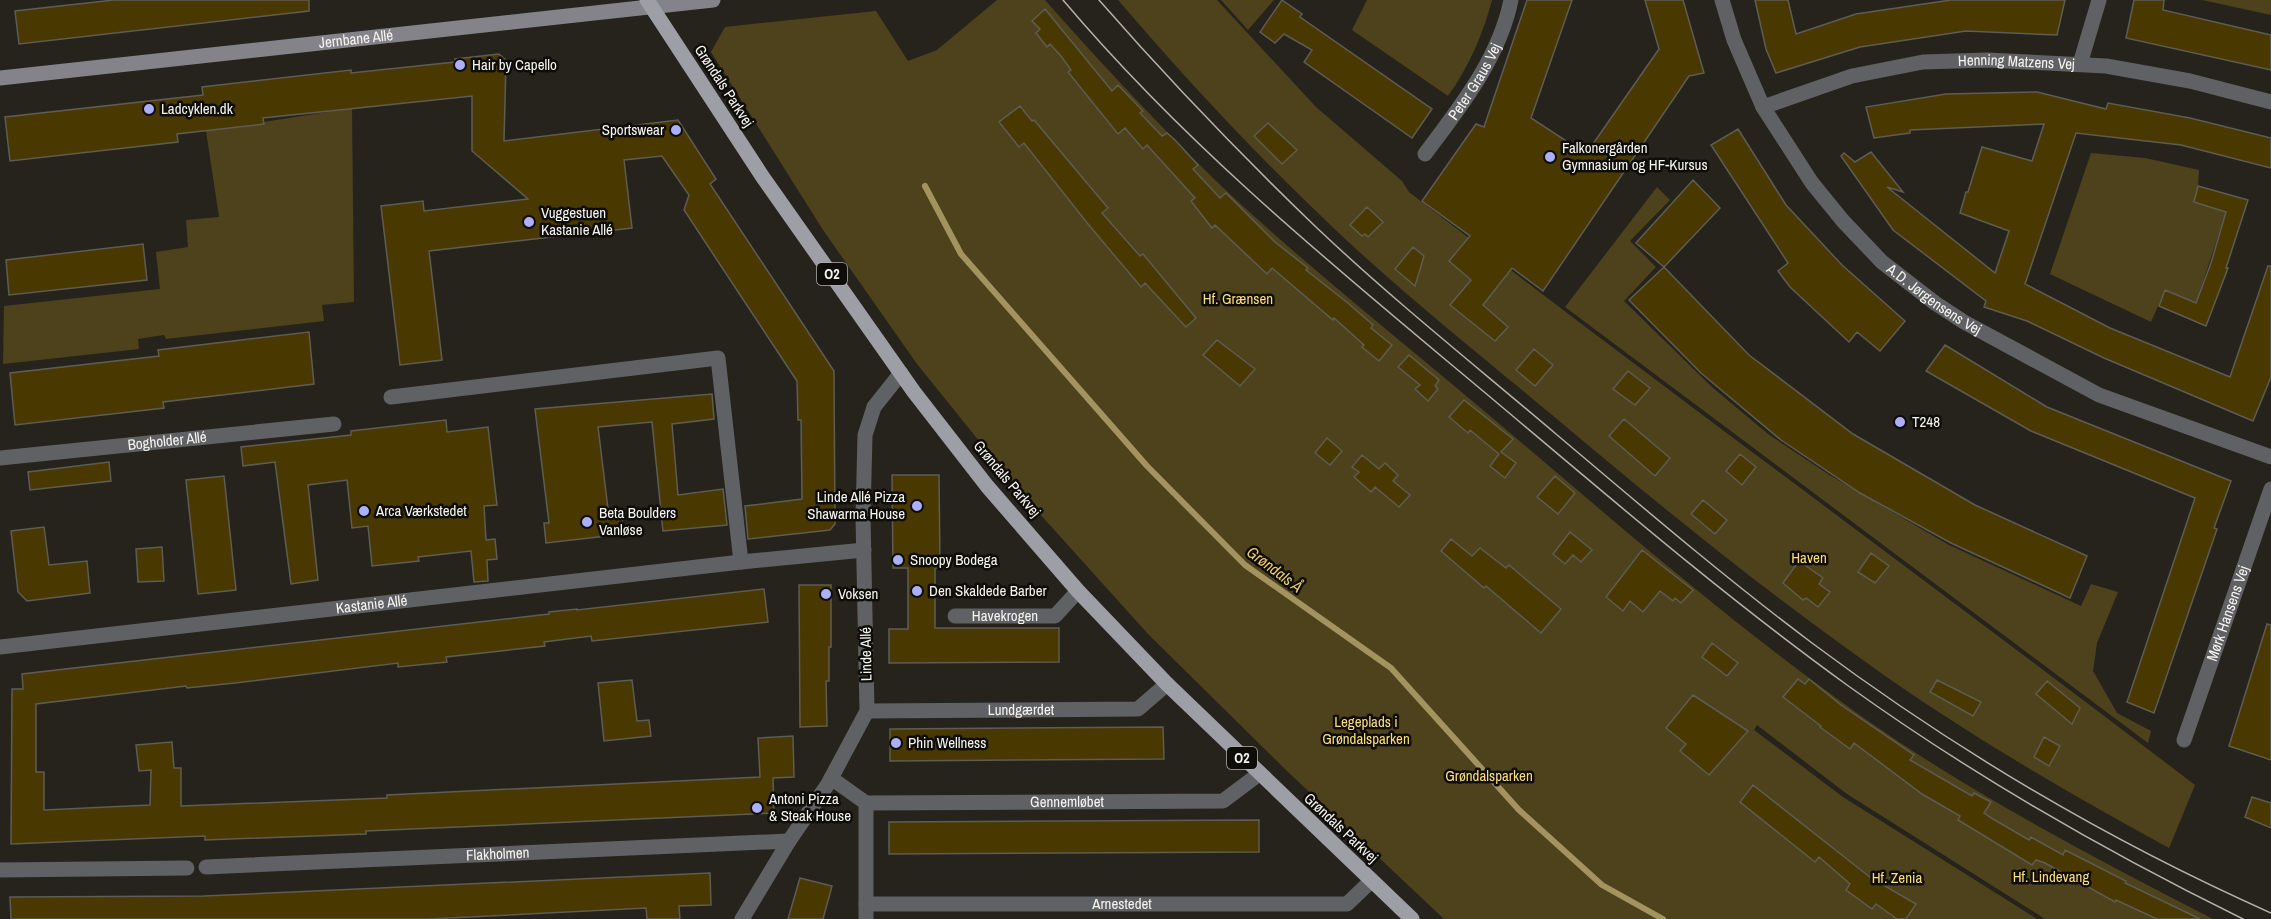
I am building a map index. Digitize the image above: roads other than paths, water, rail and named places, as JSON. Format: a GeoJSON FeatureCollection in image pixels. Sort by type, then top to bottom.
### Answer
{"type":"FeatureCollection","features":[{"type":"Feature","properties":{"kind":"main road","name":"Grøndals Parkvej"},"geometry":{"type":"LineString","coordinates":[[649,4],[737,140],[901,373],[987,486],[1078,591],[1167,684],[1412,919]]}},
{"type":"Feature","properties":{"kind":"street","name":"Jernbane Allé"},"geometry":{"type":"LineString","coordinates":[[0,78],[649,4],[713,0]]}},
{"type":"Feature","properties":{"kind":"street","name":"Peter Graus Vej"},"geometry":{"type":"LineString","coordinates":[[1425,154],[1470,94],[1494,49],[1511,0]]}},
{"type":"Feature","properties":{"kind":"street","name":"A.D. Jørgensens Vej"},"geometry":{"type":"LineString","coordinates":[[1722,0],[1734,40],[1762,107],[1812,183],[1843,221],[1882,262],[1935,303],[2011,349],[2099,395],[2271,457]]}},
{"type":"Feature","properties":{"kind":"street"},"geometry":{"type":"LineString","coordinates":[[2080,64],[2099,0]]}},
{"type":"Feature","properties":{"kind":"street","name":"Henning Matzens Vej"},"geometry":{"type":"LineString","coordinates":[[1762,107],[1852,76],[1923,62],[1987,60],[2106,66],[2190,81],[2271,102]]}},
{"type":"Feature","properties":{"kind":"street"},"geometry":{"type":"LineString","coordinates":[[391,397],[718,358],[741,562]]}},
{"type":"Feature","properties":{"kind":"street","name":"Linde Allé"},"geometry":{"type":"LineString","coordinates":[[742,919],[789,841],[831,778],[867,711],[864,550],[865,435],[874,407],[901,373]]}},
{"type":"Feature","properties":{"kind":"street","name":"Bogholder Allé"},"geometry":{"type":"LineString","coordinates":[[0,458],[334,424]]}},
{"type":"Feature","properties":{"kind":"street","name":"Mørk Hansens Vej"},"geometry":{"type":"LineString","coordinates":[[2184,740],[2271,489]]}},
{"type":"Feature","properties":{"kind":"street","name":"Kastanie Allé"},"geometry":{"type":"LineString","coordinates":[[0,647],[864,550]]}},
{"type":"Feature","properties":{"kind":"street","name":"Havekrogen"},"geometry":{"type":"LineString","coordinates":[[955,616],[1055,616],[1078,591]]}},
{"type":"Feature","properties":{"kind":"street","name":"Lundgærdet"},"geometry":{"type":"LineString","coordinates":[[867,711],[1138,709],[1167,684]]}},
{"type":"Feature","properties":{"kind":"street","name":"Gennemløbet"},"geometry":{"type":"LineString","coordinates":[[866,803],[1223,801],[1259,774]]}},
{"type":"Feature","properties":{"kind":"street"},"geometry":{"type":"LineString","coordinates":[[831,778],[866,803],[866,911]]}},
{"type":"Feature","properties":{"kind":"street","name":"Flakholmen"},"geometry":{"type":"LineString","coordinates":[[206,867],[789,841]]}},
{"type":"Feature","properties":{"kind":"street"},"geometry":{"type":"LineString","coordinates":[[0,870],[187,868]]}},
{"type":"Feature","properties":{"kind":"street","name":"Arnestedet"},"geometry":{"type":"LineString","coordinates":[[866,911],[1347,904],[1371,881]]}},
{"type":"Feature","properties":{"kind":"waterway","name":"Grøndals Å"},"geometry":{"type":"LineString","coordinates":[[925,186],[961,254],[1147,466],[1245,565],[1391,668],[1519,810],[1602,885],[1663,919]]}},
{"type":"Feature","properties":{"kind":"tram line"},"geometry":{"type":"LineString","coordinates":[[1063,0],[1160,106],[1264,204],[1373,299],[1617,504],[1754,615],[1894,718],[1991,781],[2090,839],[2243,919]]}},
{"type":"Feature","properties":{"kind":"tram line"},"geometry":{"type":"LineString","coordinates":[[1099,0],[1151,59],[1233,145],[1346,255],[1714,567],[1779,618],[1921,720],[2034,791],[2151,855],[2271,913]]}},
{"type":"Feature","properties":{"kind":"place","name":"Hair by Capello"},"geometry":{"type":"Point","coordinates":[460,65]}},
{"type":"Feature","properties":{"kind":"place","name":"Ladcyklen.dk"},"geometry":{"type":"Point","coordinates":[149,109]}},
{"type":"Feature","properties":{"kind":"place","name":"Sportswear"},"geometry":{"type":"Point","coordinates":[676,130]}},
{"type":"Feature","properties":{"kind":"place","name":"Falkonergården Gymnasium og HF-Kursus"},"geometry":{"type":"Point","coordinates":[1550,157]}},
{"type":"Feature","properties":{"kind":"place","name":"Vuggestuen Kastanie Allé"},"geometry":{"type":"Point","coordinates":[529,222]}},
{"type":"Feature","properties":{"kind":"place","name":"T248"},"geometry":{"type":"Point","coordinates":[1900,422]}},
{"type":"Feature","properties":{"kind":"place","name":"Linde Allé Pizza Shawarma House"},"geometry":{"type":"Point","coordinates":[917,506]}},
{"type":"Feature","properties":{"kind":"place","name":"Arca Værkstedet"},"geometry":{"type":"Point","coordinates":[364,511]}},
{"type":"Feature","properties":{"kind":"place","name":"Beta Boulders Vanløse"},"geometry":{"type":"Point","coordinates":[587,522]}},
{"type":"Feature","properties":{"kind":"place","name":"Snoopy Bodega"},"geometry":{"type":"Point","coordinates":[898,560]}},
{"type":"Feature","properties":{"kind":"place","name":"Den Skaldede Barber"},"geometry":{"type":"Point","coordinates":[917,591]}},
{"type":"Feature","properties":{"kind":"place","name":"Voksen"},"geometry":{"type":"Point","coordinates":[826,594]}},
{"type":"Feature","properties":{"kind":"place","name":"Phin Wellness"},"geometry":{"type":"Point","coordinates":[896,743]}},
{"type":"Feature","properties":{"kind":"place","name":"Antoni Pizza & Steak House"},"geometry":{"type":"Point","coordinates":[757,808]}},
{"type":"Feature","properties":{"kind":"park label","name":"Hf. Grænsen"},"geometry":{"type":"Point","coordinates":[1238,299]}},
{"type":"Feature","properties":{"kind":"park label","name":"Haven"},"geometry":{"type":"Point","coordinates":[1809,558]}},
{"type":"Feature","properties":{"kind":"park label","name":"Legeplads i Grøndalsparken"},"geometry":{"type":"Point","coordinates":[1366,730]}},
{"type":"Feature","properties":{"kind":"park label","name":"Grøndalsparken"},"geometry":{"type":"Point","coordinates":[1489,776]}},
{"type":"Feature","properties":{"kind":"park label","name":"Hf. Lindevang"},"geometry":{"type":"Point","coordinates":[2051,877]}},
{"type":"Feature","properties":{"kind":"park label","name":"Hf. Zenia"},"geometry":{"type":"Point","coordinates":[1897,878]}}]}
